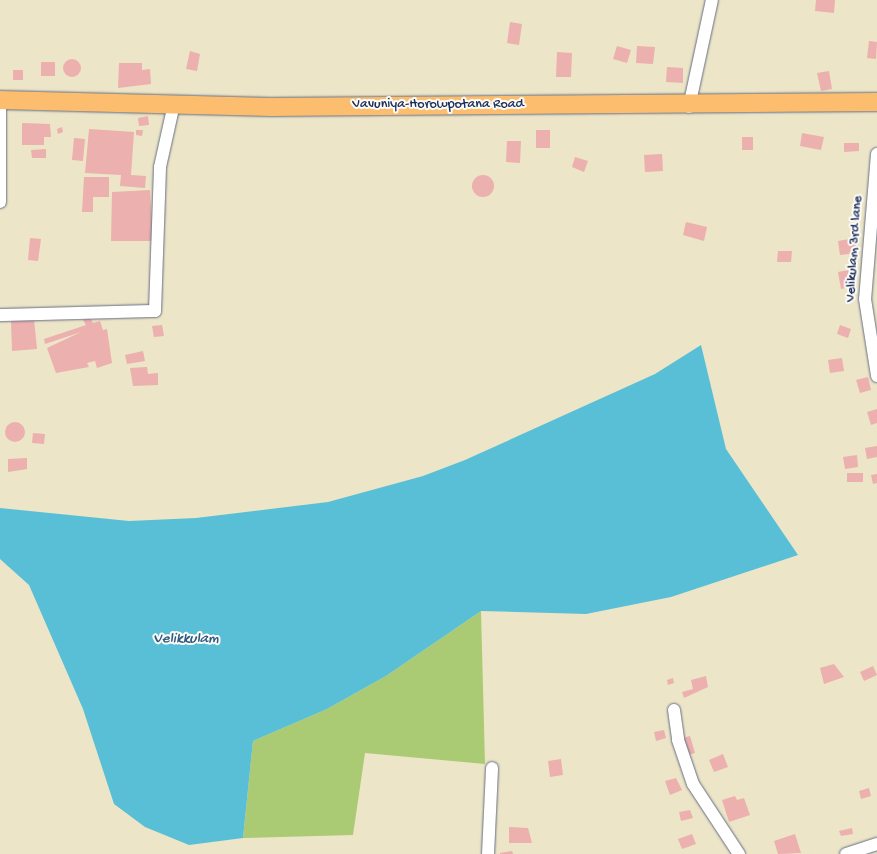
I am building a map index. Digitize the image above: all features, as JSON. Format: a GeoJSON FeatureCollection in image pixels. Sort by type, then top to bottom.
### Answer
{"type":"FeatureCollection","features":[{"type":"Feature","properties":{"kind":"highway","name":"Vavuniya-Horowpotana Road"},"geometry":{"type":"LineString","coordinates":[[0,100],[174,104],[500,102],[689,107],[877,102]]}},
{"type":"Feature","properties":{"kind":"street"},"geometry":{"type":"LineString","coordinates":[[689,107],[712,0]]}},
{"type":"Feature","properties":{"kind":"street"},"geometry":{"type":"LineString","coordinates":[[0,100],[0,202]]}},
{"type":"Feature","properties":{"kind":"street"},"geometry":{"type":"LineString","coordinates":[[0,315],[155,312],[160,167],[174,104]]}},
{"type":"Feature","properties":{"kind":"street","name":"Velikulam 3rd lane"},"geometry":{"type":"LineString","coordinates":[[877,154],[865,299],[874,344],[877,376]]}},
{"type":"Feature","properties":{"kind":"street"},"geometry":{"type":"LineString","coordinates":[[674,710],[678,740],[694,784],[739,854]]}},
{"type":"Feature","properties":{"kind":"street"},"geometry":{"type":"LineString","coordinates":[[488,854],[492,768]]}},
{"type":"Feature","properties":{"kind":"street"},"geometry":{"type":"LineString","coordinates":[[846,854],[877,844]]}},
{"type":"Feature","properties":{"kind":"green space"},"geometry":{"type":"Polygon","coordinates":[[[481,611],[485,764],[365,753],[353,835],[243,838],[253,741],[327,709],[386,676],[481,611]]]}},
{"type":"Feature","properties":{"kind":"water","name":"Velikkulam"},"geometry":{"type":"Polygon","coordinates":[[[701,345],[726,449],[798,555],[671,597],[586,614],[481,611],[386,676],[327,709],[253,741],[243,838],[189,845],[145,827],[114,804],[83,709],[29,585],[0,559],[0,508],[129,521],[196,518],[328,502],[423,476],[465,460],[655,374],[701,345]]]}},
{"type":"Feature","properties":{"kind":"building"},"geometry":{"type":"Polygon","coordinates":[[[816,0],[835,0],[834,13],[815,11],[816,0]]]}},
{"type":"Feature","properties":{"kind":"building"},"geometry":{"type":"Polygon","coordinates":[[[510,22],[522,24],[519,45],[507,43],[510,22]]]}},
{"type":"Feature","properties":{"kind":"building"},"geometry":{"type":"Polygon","coordinates":[[[869,41],[877,42],[876,59],[867,58],[869,41]]]}},
{"type":"Feature","properties":{"kind":"building"},"geometry":{"type":"Polygon","coordinates":[[[617,46],[631,50],[627,63],[613,59],[617,46]]]}},
{"type":"Feature","properties":{"kind":"building"},"geometry":{"type":"Polygon","coordinates":[[[637,46],[655,47],[653,64],[636,63],[637,46]]]}},
{"type":"Feature","properties":{"kind":"building"},"geometry":{"type":"Polygon","coordinates":[[[190,51],[200,54],[197,71],[186,69],[190,51]]]}},
{"type":"Feature","properties":{"kind":"building"},"geometry":{"type":"Polygon","coordinates":[[[557,52],[572,53],[571,77],[556,77],[557,52]]]}},
{"type":"Feature","properties":{"kind":"building"},"geometry":{"type":"Polygon","coordinates":[[[68,59],[76,59],[81,64],[79,75],[68,77],[63,72],[63,64],[68,59]]]}},
{"type":"Feature","properties":{"kind":"building"},"geometry":{"type":"Polygon","coordinates":[[[41,62],[55,62],[55,76],[41,76],[41,62]]]}},
{"type":"Feature","properties":{"kind":"building"},"geometry":{"type":"Polygon","coordinates":[[[119,63],[142,63],[142,70],[150,69],[151,84],[118,88],[119,63]]]}},
{"type":"Feature","properties":{"kind":"building"},"geometry":{"type":"Polygon","coordinates":[[[667,67],[683,68],[683,83],[666,82],[667,67]]]}},
{"type":"Feature","properties":{"kind":"building"},"geometry":{"type":"Polygon","coordinates":[[[13,70],[23,70],[23,80],[13,80],[13,70]]]}},
{"type":"Feature","properties":{"kind":"building"},"geometry":{"type":"Polygon","coordinates":[[[829,71],[832,89],[821,91],[817,73],[829,71]]]}},
{"type":"Feature","properties":{"kind":"building"},"geometry":{"type":"Polygon","coordinates":[[[148,116],[149,125],[139,126],[138,118],[148,116]]]}},
{"type":"Feature","properties":{"kind":"building"},"geometry":{"type":"Polygon","coordinates":[[[22,123],[50,124],[51,137],[44,137],[44,145],[22,145],[22,123]]]}},
{"type":"Feature","properties":{"kind":"building"},"geometry":{"type":"Polygon","coordinates":[[[62,127],[63,132],[58,134],[57,129],[62,127]]]}},
{"type":"Feature","properties":{"kind":"building"},"geometry":{"type":"Polygon","coordinates":[[[89,129],[134,132],[131,175],[146,176],[145,188],[120,186],[121,175],[85,173],[89,129]]]}},
{"type":"Feature","properties":{"kind":"building"},"geometry":{"type":"Polygon","coordinates":[[[136,130],[143,130],[142,136],[136,135],[136,130]]]}},
{"type":"Feature","properties":{"kind":"building"},"geometry":{"type":"Polygon","coordinates":[[[536,130],[550,130],[550,148],[536,148],[536,130]]]}},
{"type":"Feature","properties":{"kind":"building"},"geometry":{"type":"Polygon","coordinates":[[[802,133],[824,137],[821,150],[800,146],[802,133]]]}},
{"type":"Feature","properties":{"kind":"building"},"geometry":{"type":"Polygon","coordinates":[[[742,137],[753,137],[753,150],[742,150],[742,137]]]}},
{"type":"Feature","properties":{"kind":"building"},"geometry":{"type":"Polygon","coordinates":[[[74,138],[85,139],[83,161],[72,160],[74,138]]]}},
{"type":"Feature","properties":{"kind":"building"},"geometry":{"type":"Polygon","coordinates":[[[507,141],[521,141],[520,163],[506,162],[507,141]]]}},
{"type":"Feature","properties":{"kind":"building"},"geometry":{"type":"Polygon","coordinates":[[[844,143],[859,143],[859,151],[844,152],[844,143]]]}},
{"type":"Feature","properties":{"kind":"building"},"geometry":{"type":"Polygon","coordinates":[[[46,149],[46,158],[32,158],[31,150],[46,149]]]}},
{"type":"Feature","properties":{"kind":"building"},"geometry":{"type":"Polygon","coordinates":[[[662,154],[663,171],[645,172],[644,155],[662,154]]]}},
{"type":"Feature","properties":{"kind":"building"},"geometry":{"type":"Polygon","coordinates":[[[575,157],[588,161],[584,172],[572,167],[575,157]]]}},
{"type":"Feature","properties":{"kind":"building"},"geometry":{"type":"Polygon","coordinates":[[[483,175],[491,178],[494,186],[491,194],[483,197],[475,194],[472,186],[475,178],[483,175]]]}},
{"type":"Feature","properties":{"kind":"building"},"geometry":{"type":"Polygon","coordinates":[[[84,177],[109,177],[109,197],[93,197],[93,212],[82,212],[84,177]]]}},
{"type":"Feature","properties":{"kind":"building"},"geometry":{"type":"Polygon","coordinates":[[[150,190],[153,241],[111,241],[112,192],[150,190]]]}},
{"type":"Feature","properties":{"kind":"building"},"geometry":{"type":"Polygon","coordinates":[[[686,222],[707,227],[704,241],[683,235],[686,222]]]}},
{"type":"Feature","properties":{"kind":"building"},"geometry":{"type":"Polygon","coordinates":[[[30,238],[41,239],[38,261],[28,260],[30,238]]]}},
{"type":"Feature","properties":{"kind":"building"},"geometry":{"type":"Polygon","coordinates":[[[855,238],[857,253],[840,255],[838,241],[855,238]]]}},
{"type":"Feature","properties":{"kind":"building"},"geometry":{"type":"Polygon","coordinates":[[[778,251],[792,251],[791,262],[777,262],[778,251]]]}},
{"type":"Feature","properties":{"kind":"building"},"geometry":{"type":"Polygon","coordinates":[[[849,270],[851,287],[841,289],[838,272],[849,270]]]}},
{"type":"Feature","properties":{"kind":"building"},"geometry":{"type":"Polygon","coordinates":[[[90,317],[93,323],[100,321],[103,330],[107,329],[112,363],[97,368],[95,361],[87,363],[89,367],[56,373],[47,348],[81,332],[45,344],[44,339],[86,325],[83,320],[90,317]]]}},
{"type":"Feature","properties":{"kind":"building"},"geometry":{"type":"Polygon","coordinates":[[[34,319],[37,349],[12,351],[11,321],[34,319]]]}},
{"type":"Feature","properties":{"kind":"building"},"geometry":{"type":"Polygon","coordinates":[[[162,325],[164,336],[154,337],[152,326],[162,325]]]}},
{"type":"Feature","properties":{"kind":"building"},"geometry":{"type":"Polygon","coordinates":[[[840,325],[851,329],[848,338],[837,334],[840,325]]]}},
{"type":"Feature","properties":{"kind":"building"},"geometry":{"type":"Polygon","coordinates":[[[143,351],[145,361],[127,364],[125,355],[143,351]]]}},
{"type":"Feature","properties":{"kind":"building"},"geometry":{"type":"Polygon","coordinates":[[[842,358],[844,371],[830,373],[828,360],[842,358]]]}},
{"type":"Feature","properties":{"kind":"building"},"geometry":{"type":"Polygon","coordinates":[[[147,367],[148,374],[158,373],[158,385],[133,386],[130,368],[147,367]]]}},
{"type":"Feature","properties":{"kind":"building"},"geometry":{"type":"Polygon","coordinates":[[[868,377],[871,390],[860,393],[856,380],[868,377]]]}},
{"type":"Feature","properties":{"kind":"building"},"geometry":{"type":"Polygon","coordinates":[[[877,409],[877,423],[871,425],[867,412],[877,409]]]}},
{"type":"Feature","properties":{"kind":"building"},"geometry":{"type":"Polygon","coordinates":[[[15,422],[22,425],[25,432],[22,439],[15,442],[8,439],[5,432],[8,425],[15,422]]]}},
{"type":"Feature","properties":{"kind":"building"},"geometry":{"type":"Polygon","coordinates":[[[33,433],[45,434],[44,444],[32,443],[33,433]]]}},
{"type":"Feature","properties":{"kind":"building"},"geometry":{"type":"Polygon","coordinates":[[[877,446],[877,457],[867,459],[865,448],[877,446]]]}},
{"type":"Feature","properties":{"kind":"building"},"geometry":{"type":"Polygon","coordinates":[[[857,455],[858,467],[845,469],[843,457],[857,455]]]}},
{"type":"Feature","properties":{"kind":"building"},"geometry":{"type":"Polygon","coordinates":[[[27,458],[27,469],[8,472],[8,459],[27,458]]]}},
{"type":"Feature","properties":{"kind":"building"},"geometry":{"type":"Polygon","coordinates":[[[847,473],[863,473],[863,482],[847,482],[847,473]]]}},
{"type":"Feature","properties":{"kind":"building"},"geometry":{"type":"Polygon","coordinates":[[[877,474],[877,483],[873,484],[871,475],[877,474]]]}},
{"type":"Feature","properties":{"kind":"building"},"geometry":{"type":"Polygon","coordinates":[[[834,664],[844,677],[824,684],[820,668],[834,664]]]}},
{"type":"Feature","properties":{"kind":"building"},"geometry":{"type":"Polygon","coordinates":[[[873,666],[877,675],[864,681],[860,672],[873,666]]]}},
{"type":"Feature","properties":{"kind":"building"},"geometry":{"type":"Polygon","coordinates":[[[706,676],[708,687],[684,698],[682,692],[693,689],[691,680],[706,676]]]}},
{"type":"Feature","properties":{"kind":"building"},"geometry":{"type":"Polygon","coordinates":[[[673,678],[674,683],[668,685],[667,680],[673,678]]]}},
{"type":"Feature","properties":{"kind":"building"},"geometry":{"type":"Polygon","coordinates":[[[664,730],[666,738],[656,741],[654,732],[664,730]]]}},
{"type":"Feature","properties":{"kind":"building"},"geometry":{"type":"Polygon","coordinates":[[[690,736],[695,753],[688,755],[683,738],[690,736]]]}},
{"type":"Feature","properties":{"kind":"building"},"geometry":{"type":"Polygon","coordinates":[[[723,754],[728,767],[714,772],[709,760],[723,754]]]}},
{"type":"Feature","properties":{"kind":"building"},"geometry":{"type":"Polygon","coordinates":[[[561,759],[563,775],[550,777],[548,761],[561,759]]]}},
{"type":"Feature","properties":{"kind":"building"},"geometry":{"type":"Polygon","coordinates":[[[676,778],[682,790],[670,795],[665,781],[676,778]]]}},
{"type":"Feature","properties":{"kind":"building"},"geometry":{"type":"Polygon","coordinates":[[[869,788],[871,796],[861,799],[859,791],[869,788]]]}},
{"type":"Feature","properties":{"kind":"building"},"geometry":{"type":"Polygon","coordinates":[[[735,796],[737,800],[744,798],[750,815],[729,822],[722,800],[735,796]]]}},
{"type":"Feature","properties":{"kind":"building"},"geometry":{"type":"Polygon","coordinates":[[[690,810],[693,818],[681,821],[679,812],[690,810]]]}},
{"type":"Feature","properties":{"kind":"building"},"geometry":{"type":"Polygon","coordinates":[[[509,827],[528,828],[532,843],[509,843],[509,827]]]}},
{"type":"Feature","properties":{"kind":"building"},"geometry":{"type":"Polygon","coordinates":[[[852,828],[853,834],[841,836],[839,831],[852,828]]]}},
{"type":"Feature","properties":{"kind":"building"},"geometry":{"type":"Polygon","coordinates":[[[692,834],[696,844],[682,849],[678,839],[692,834]]]}},
{"type":"Feature","properties":{"kind":"building"},"geometry":{"type":"Polygon","coordinates":[[[795,834],[801,853],[778,854],[774,841],[795,834]]]}},
{"type":"Feature","properties":{"kind":"building"},"geometry":{"type":"Polygon","coordinates":[[[512,851],[513,854],[500,854],[500,853],[512,851]]]}}]}
